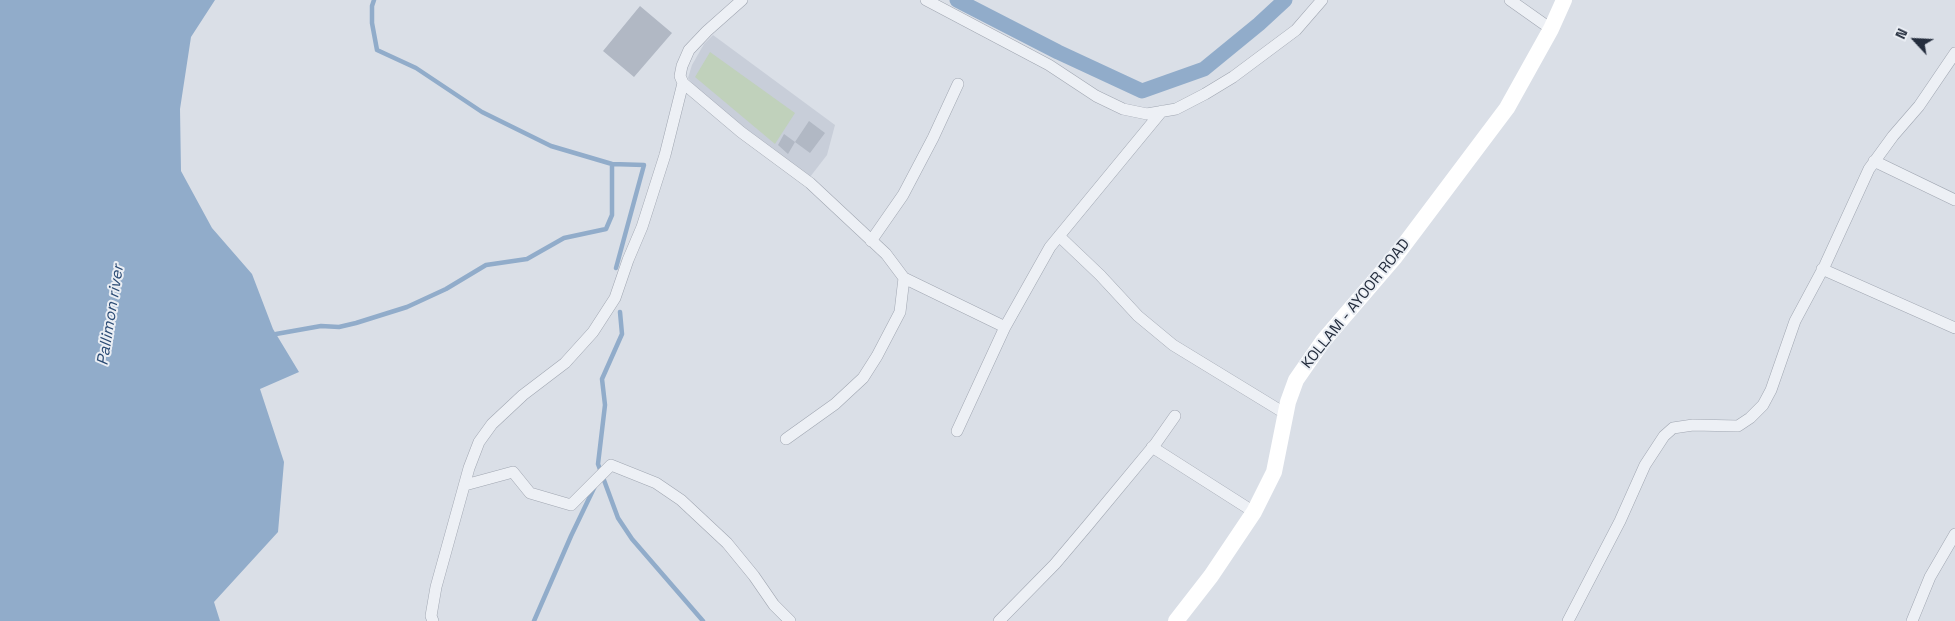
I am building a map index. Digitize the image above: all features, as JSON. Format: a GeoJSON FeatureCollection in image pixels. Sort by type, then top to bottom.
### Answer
{"type":"FeatureCollection","features":[{"type":"Feature","properties":{"kind":"main road","name":"KOLLAM - AYOOR ROAD"},"geometry":{"type":"LineString","coordinates":[[1176,621],[1211,576],[1254,512],[1274,472],[1286,414],[1296,380],[1310,358],[1395,257],[1507,108],[1551,29],[1564,0]]}},
{"type":"Feature","properties":{"kind":"street"},"geometry":{"type":"LineString","coordinates":[[742,0],[689,50],[680,76],[683,83],[741,132],[810,183],[886,254],[904,278],[1006,327]]}},
{"type":"Feature","properties":{"kind":"street"},"geometry":{"type":"LineString","coordinates":[[926,0],[1048,65],[1096,96],[1123,109],[1147,114],[1176,109],[1233,76],[1296,30],[1322,0]]}},
{"type":"Feature","properties":{"kind":"street"},"geometry":{"type":"LineString","coordinates":[[1510,0],[1551,29]]}},
{"type":"Feature","properties":{"kind":"street"},"geometry":{"type":"LineString","coordinates":[[1568,621],[1620,521],[1645,465],[1664,436],[1673,428],[1693,425],[1738,426],[1750,418],[1763,405],[1771,390],[1795,321],[1822,269],[1869,169],[1893,136],[1920,106],[1955,52]]}},
{"type":"Feature","properties":{"kind":"street"},"geometry":{"type":"LineString","coordinates":[[433,621],[431,616],[436,587],[479,442],[492,424],[523,395],[565,363],[594,332],[615,298],[645,218],[665,155],[683,83]]}},
{"type":"Feature","properties":{"kind":"street"},"geometry":{"type":"LineString","coordinates":[[871,241],[903,195],[933,138],[958,84]]}},
{"type":"Feature","properties":{"kind":"street"},"geometry":{"type":"LineString","coordinates":[[957,431],[1006,327],[1050,247],[1162,111]]}},
{"type":"Feature","properties":{"kind":"street"},"geometry":{"type":"LineString","coordinates":[[1874,162],[1955,200]]}},
{"type":"Feature","properties":{"kind":"street"},"geometry":{"type":"LineString","coordinates":[[1059,236],[1100,275],[1138,316],[1173,345],[1286,414]]}},
{"type":"Feature","properties":{"kind":"street"},"geometry":{"type":"LineString","coordinates":[[1822,269],[1955,328]]}},
{"type":"Feature","properties":{"kind":"street"},"geometry":{"type":"LineString","coordinates":[[786,439],[835,404],[863,378],[900,312],[904,278]]}},
{"type":"Feature","properties":{"kind":"street"},"geometry":{"type":"LineString","coordinates":[[999,621],[1054,564],[1152,448],[1175,416]]}},
{"type":"Feature","properties":{"kind":"street"},"geometry":{"type":"LineString","coordinates":[[1152,448],[1254,512]]}},
{"type":"Feature","properties":{"kind":"street"},"geometry":{"type":"LineString","coordinates":[[465,485],[513,472],[530,493],[572,505],[611,464],[656,483],[681,500],[727,543],[754,576],[774,605],[790,621]]}},
{"type":"Feature","properties":{"kind":"street"},"geometry":{"type":"LineString","coordinates":[[1912,621],[1930,577],[1955,534]]}},
{"type":"Feature","properties":{"kind":"shaded area"},"geometry":{"type":"Polygon","coordinates":[[[713,35],[835,125],[827,155],[810,177],[704,97],[688,78],[692,65],[704,44],[713,35]]]}},
{"type":"Feature","properties":{"kind":"green space"},"geometry":{"type":"Polygon","coordinates":[[[710,52],[795,113],[775,144],[695,77],[710,52]]]}},
{"type":"Feature","properties":{"kind":"water","name":"Pallimon river"},"geometry":{"type":"Polygon","coordinates":[[[0,0],[215,0],[191,37],[180,109],[181,171],[212,228],[252,274],[273,329],[299,372],[260,389],[284,462],[278,532],[214,602],[220,621],[0,621],[0,0]]]}},
{"type":"Feature","properties":{"kind":"building"},"geometry":{"type":"Polygon","coordinates":[[[640,6],[672,33],[634,77],[603,51],[640,6]]]}},
{"type":"Feature","properties":{"kind":"building"},"geometry":{"type":"Polygon","coordinates":[[[809,121],[825,133],[810,153],[795,142],[809,121]]]}},
{"type":"Feature","properties":{"kind":"building"},"geometry":{"type":"Polygon","coordinates":[[[784,134],[795,142],[788,154],[778,145],[784,134]]]}},
{"type":"Feature","properties":{"kind":"waterway"},"geometry":{"type":"LineString","coordinates":[[374,0],[372,23],[377,50],[416,68],[482,112],[551,146],[612,164],[644,165],[616,268]]}},
{"type":"Feature","properties":{"kind":"waterway"},"geometry":{"type":"LineString","coordinates":[[957,0],[1058,52],[1142,91],[1204,69],[1285,0]]}},
{"type":"Feature","properties":{"kind":"waterway"},"geometry":{"type":"LineString","coordinates":[[276,334],[321,326],[339,327],[407,307],[446,289],[486,265],[527,259],[564,238],[606,229],[612,215],[612,164]]}},
{"type":"Feature","properties":{"kind":"waterway"},"geometry":{"type":"LineString","coordinates":[[620,312],[622,334],[602,379],[605,405],[598,464],[618,518],[632,539],[703,621]]}},
{"type":"Feature","properties":{"kind":"waterway"},"geometry":{"type":"LineString","coordinates":[[534,621],[595,486]]}}]}
